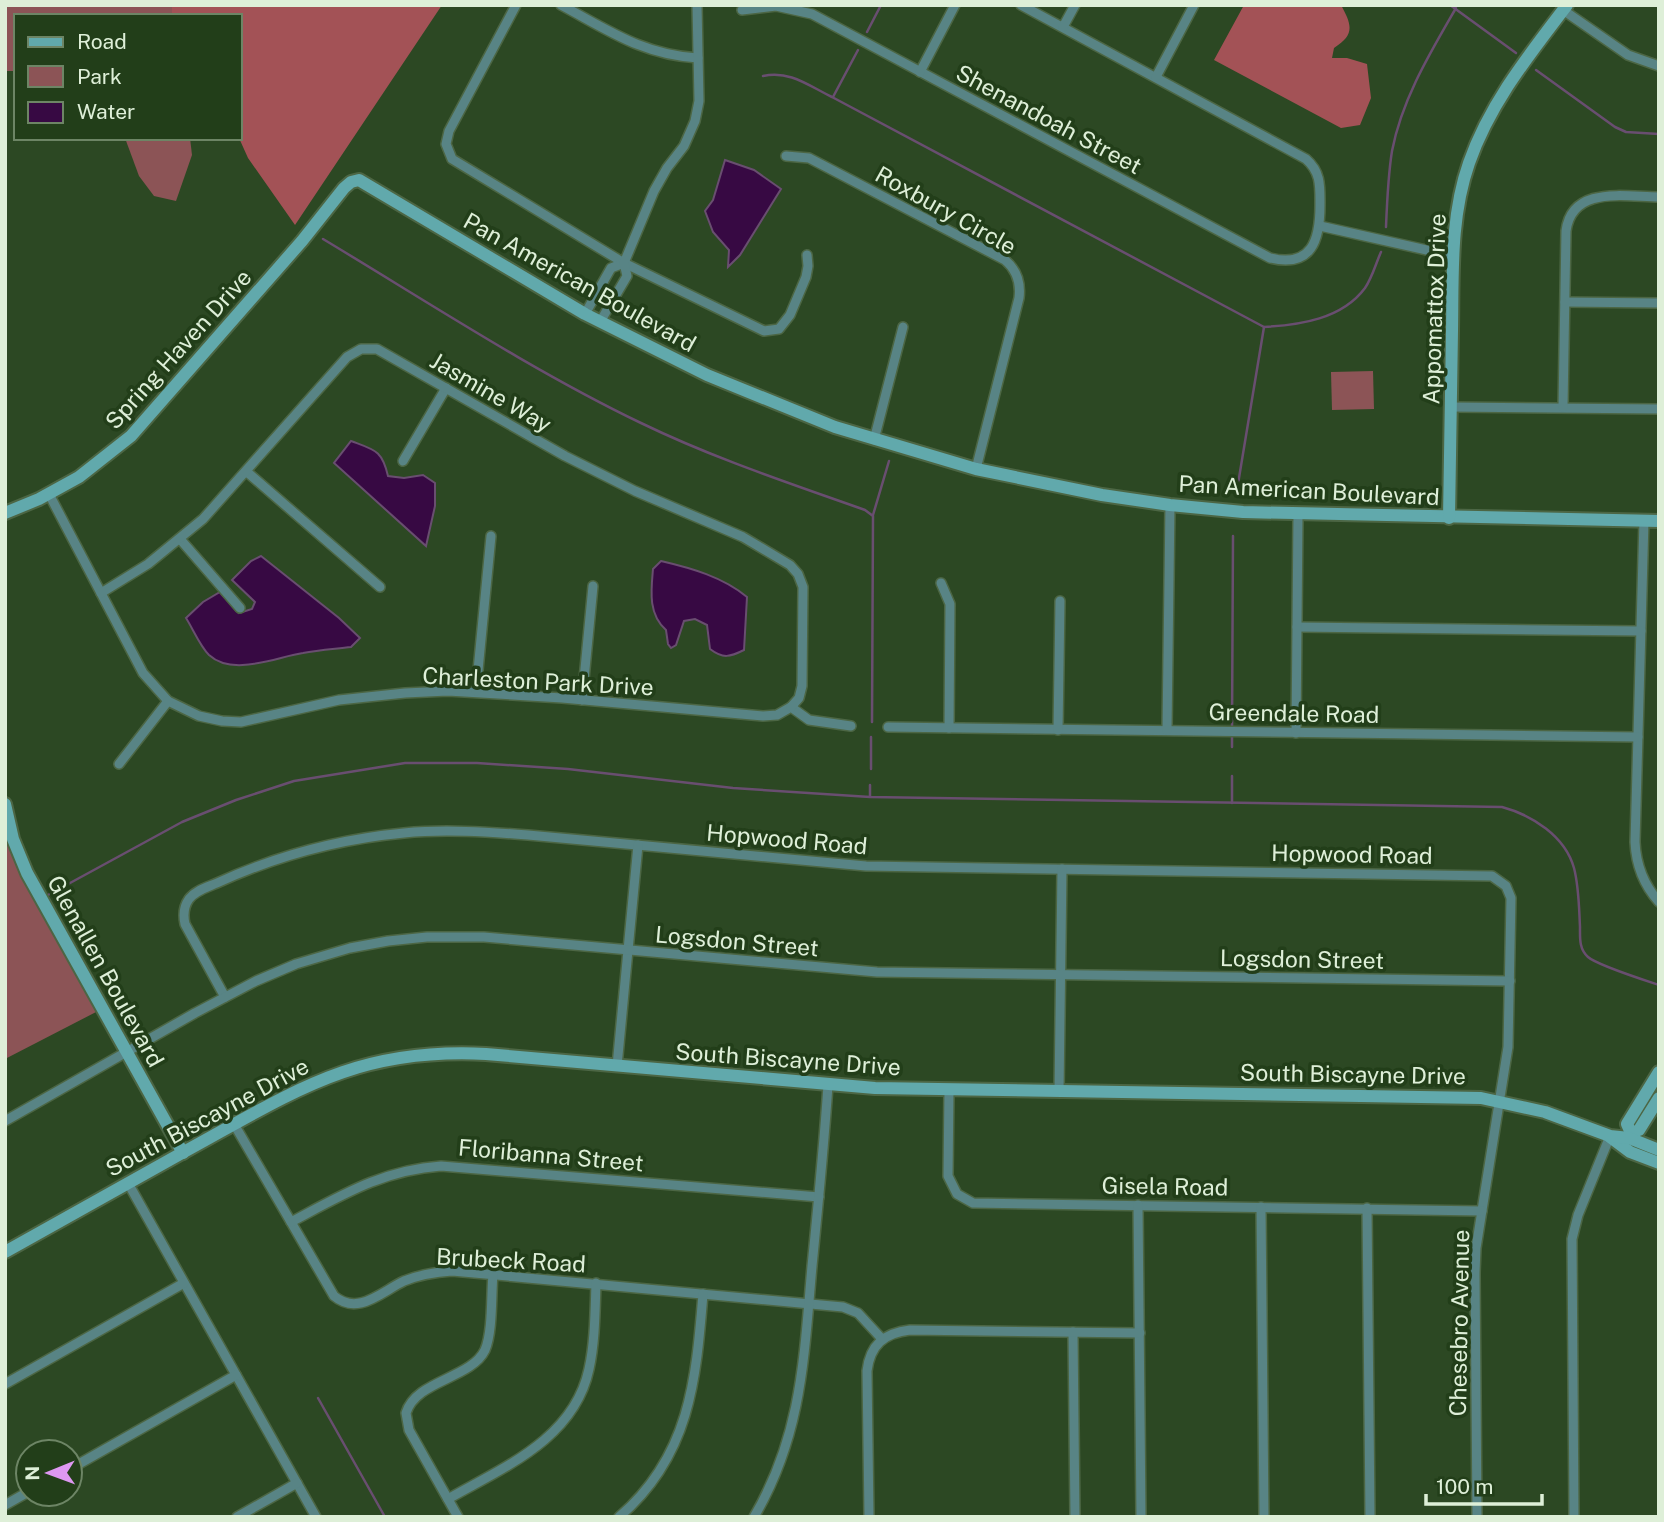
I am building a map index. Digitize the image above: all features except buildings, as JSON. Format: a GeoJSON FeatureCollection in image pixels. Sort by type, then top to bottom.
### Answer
{"type":"FeatureCollection","features":[{"type":"Feature","properties":{"kind":"street"},"geometry":{"type":"LineString","coordinates":[[516,5],[449,131],[447,150],[456,163],[624,263],[701,302],[769,332],[779,329],[790,316],[808,272],[807,256]]}},
{"type":"Feature","properties":{"kind":"street"},"geometry":{"type":"LineString","coordinates":[[561,5],[647,50],[671,56],[698,58]]}},
{"type":"Feature","properties":{"kind":"street"},"geometry":{"type":"LineString","coordinates":[[600,322],[627,276],[624,263],[654,191],[684,146],[695,121],[699,102],[696,5]]}},
{"type":"Feature","properties":{"kind":"street"},"geometry":{"type":"LineString","coordinates":[[920,72],[955,5]]}},
{"type":"Feature","properties":{"kind":"street"},"geometry":{"type":"LineString","coordinates":[[1021,5],[1307,159],[1320,180],[1320,226],[1453,256]]}},
{"type":"Feature","properties":{"kind":"street"},"geometry":{"type":"LineString","coordinates":[[1063,27],[1074,5]]}},
{"type":"Feature","properties":{"kind":"street"},"geometry":{"type":"LineString","coordinates":[[1156,77],[1194,5]]}},
{"type":"Feature","properties":{"kind":"street","name":"Shenandoah Street"},"geometry":{"type":"LineString","coordinates":[[742,10],[776,6],[807,8],[920,72],[1270,258],[1287,261],[1302,256],[1314,244],[1320,226]]}},
{"type":"Feature","properties":{"kind":"street"},"geometry":{"type":"LineString","coordinates":[[1565,8],[1628,55],[1659,66]]}},
{"type":"Feature","properties":{"kind":"street","name":"Appomattox Drive"},"geometry":{"type":"LineString","coordinates":[[1450,518],[1453,256],[1460,194],[1482,131],[1508,84],[1565,8]]}},
{"type":"Feature","properties":{"kind":"street","name":"Roxbury Circle"},"geometry":{"type":"LineString","coordinates":[[786,156],[809,158],[1005,260],[1015,271],[1020,285],[1019,298],[976,469]]}},
{"type":"Feature","properties":{"kind":"street","name":"Pan American Boulevard"},"geometry":{"type":"LineString","coordinates":[[356,181],[363,182],[586,314],[667,357],[742,391],[874,440],[976,469],[1046,485],[1170,505],[1298,515],[1659,521]]}},
{"type":"Feature","properties":{"kind":"street","name":"Spring Haven Drive"},"geometry":{"type":"LineString","coordinates":[[5,513],[49,494],[97,464],[131,436],[302,241],[344,188],[356,181]]}},
{"type":"Feature","properties":{"kind":"street"},"geometry":{"type":"LineString","coordinates":[[1563,407],[1566,231],[1570,215],[1584,201],[1600,197],[1659,197]]}},
{"type":"Feature","properties":{"kind":"street"},"geometry":{"type":"LineString","coordinates":[[586,314],[611,268],[624,263]]}},
{"type":"Feature","properties":{"kind":"street"},"geometry":{"type":"LineString","coordinates":[[1565,302],[1659,303]]}},
{"type":"Feature","properties":{"kind":"street"},"geometry":{"type":"LineString","coordinates":[[874,440],[903,327]]}},
{"type":"Feature","properties":{"kind":"street","name":"Jasmine Way"},"geometry":{"type":"LineString","coordinates":[[101,593],[148,564],[180,539],[218,504],[344,360],[358,350],[369,348],[381,350],[565,456],[635,491],[743,537],[793,568],[803,587],[803,681],[799,698],[791,707]]}},
{"type":"Feature","properties":{"kind":"street"},"geometry":{"type":"LineString","coordinates":[[403,461],[446,388]]}},
{"type":"Feature","properties":{"kind":"street"},"geometry":{"type":"LineString","coordinates":[[1451,407],[1659,409]]}},
{"type":"Feature","properties":{"kind":"street"},"geometry":{"type":"LineString","coordinates":[[247,472],[380,587]]}},
{"type":"Feature","properties":{"kind":"street","name":"Charleston Park Drive"},"geometry":{"type":"LineString","coordinates":[[49,494],[143,673],[168,701],[199,716],[241,722],[360,697],[476,691],[769,717],[781,714],[791,707]]}},
{"type":"Feature","properties":{"kind":"street"},"geometry":{"type":"LineString","coordinates":[[1167,730],[1170,505]]}},
{"type":"Feature","properties":{"kind":"street"},"geometry":{"type":"LineString","coordinates":[[1296,733],[1298,515]]}},
{"type":"Feature","properties":{"kind":"street"},"geometry":{"type":"LineString","coordinates":[[1644,520],[1635,854],[1642,877],[1659,902]]}},
{"type":"Feature","properties":{"kind":"street"},"geometry":{"type":"LineString","coordinates":[[476,691],[491,537]]}},
{"type":"Feature","properties":{"kind":"street"},"geometry":{"type":"LineString","coordinates":[[180,539],[240,608]]}},
{"type":"Feature","properties":{"kind":"street"},"geometry":{"type":"LineString","coordinates":[[888,727],[949,728],[950,604],[941,583]]}},
{"type":"Feature","properties":{"kind":"street"},"geometry":{"type":"LineString","coordinates":[[582,700],[593,586]]}},
{"type":"Feature","properties":{"kind":"street"},"geometry":{"type":"LineString","coordinates":[[1058,730],[1060,601]]}},
{"type":"Feature","properties":{"kind":"street"},"geometry":{"type":"LineString","coordinates":[[1297,626],[1641,631]]}},
{"type":"Feature","properties":{"kind":"street"},"geometry":{"type":"LineString","coordinates":[[119,764],[168,701]]}},
{"type":"Feature","properties":{"kind":"street"},"geometry":{"type":"LineString","coordinates":[[791,707],[809,720],[851,726]]}},
{"type":"Feature","properties":{"kind":"street","name":"Greendale Road"},"geometry":{"type":"LineString","coordinates":[[949,728],[1638,737]]}},
{"type":"Feature","properties":{"kind":"street","name":"Glenallen Boulevard"},"geometry":{"type":"LineString","coordinates":[[5,804],[8,830],[27,873],[183,1153]]}},
{"type":"Feature","properties":{"kind":"street","name":"Hopwood Road"},"geometry":{"type":"LineString","coordinates":[[225,997],[185,924],[184,912],[190,898],[197,892],[248,869],[315,848],[418,832],[476,831],[866,866],[1486,875],[1503,883]]}},
{"type":"Feature","properties":{"kind":"street"},"geometry":{"type":"LineString","coordinates":[[617,1066],[638,845]]}},
{"type":"Feature","properties":{"kind":"street"},"geometry":{"type":"LineString","coordinates":[[1059,1091],[1062,869]]}},
{"type":"Feature","properties":{"kind":"street","name":"Chesebro Avenue"},"geometry":{"type":"LineString","coordinates":[[1477,1517],[1475,1273],[1482,1210],[1508,1047],[1511,898],[1503,883]]}},
{"type":"Feature","properties":{"kind":"street","name":"Logsdon Street"},"geometry":{"type":"LineString","coordinates":[[5,1121],[225,997],[279,971],[314,958],[388,941],[427,937],[484,937],[877,972],[1510,981]]}},
{"type":"Feature","properties":{"kind":"street","name":"South Biscayne Drive"},"geometry":{"type":"LineString","coordinates":[[5,1252],[234,1124],[325,1077],[407,1055],[465,1053],[828,1085],[949,1090],[1446,1096],[1501,1101],[1545,1112],[1610,1136],[1659,1150]]}},
{"type":"Feature","properties":{"kind":"street"},"geometry":{"type":"LineString","coordinates":[[1629,1140],[1627,1124],[1659,1072]]}},
{"type":"Feature","properties":{"kind":"street"},"geometry":{"type":"LineString","coordinates":[[754,1517],[774,1481],[792,1430],[800,1393],[828,1085]]}},
{"type":"Feature","properties":{"kind":"street","name":"Gisela Road"},"geometry":{"type":"LineString","coordinates":[[949,1090],[948,1176],[953,1189],[963,1199],[978,1203],[1482,1210]]}},
{"type":"Feature","properties":{"kind":"street"},"geometry":{"type":"LineString","coordinates":[[1629,1140],[1639,1130],[1659,1098]]}},
{"type":"Feature","properties":{"kind":"street","name":"Brubeck Road"},"geometry":{"type":"LineString","coordinates":[[234,1124],[334,1296],[346,1304],[360,1304],[401,1282],[426,1274],[452,1271],[843,1307],[858,1313],[882,1339]]}},
{"type":"Feature","properties":{"kind":"street"},"geometry":{"type":"LineString","coordinates":[[1574,1517],[1572,1239],[1578,1215],[1610,1136]]}},
{"type":"Feature","properties":{"kind":"street","name":"South Biscayne Drive"},"geometry":{"type":"LineString","coordinates":[[1629,1140],[1659,1163]]}},
{"type":"Feature","properties":{"kind":"street","name":"Floribanna Street"},"geometry":{"type":"LineString","coordinates":[[291,1222],[376,1178],[407,1170],[441,1166],[819,1197]]}},
{"type":"Feature","properties":{"kind":"street"},"geometry":{"type":"LineString","coordinates":[[128,1183],[316,1517]]}},
{"type":"Feature","properties":{"kind":"street"},"geometry":{"type":"LineString","coordinates":[[1138,1205],[1141,1517]]}},
{"type":"Feature","properties":{"kind":"street"},"geometry":{"type":"LineString","coordinates":[[1261,1207],[1264,1517]]}},
{"type":"Feature","properties":{"kind":"street"},"geometry":{"type":"LineString","coordinates":[[1367,1208],[1370,1517]]}},
{"type":"Feature","properties":{"kind":"street"},"geometry":{"type":"LineString","coordinates":[[458,1517],[409,1430],[406,1413],[416,1396],[474,1363],[483,1353],[488,1338],[493,1274]]}},
{"type":"Feature","properties":{"kind":"street"},"geometry":{"type":"LineString","coordinates":[[5,1384],[184,1283]]}},
{"type":"Feature","properties":{"kind":"street"},"geometry":{"type":"LineString","coordinates":[[448,1499],[527,1454],[552,1435],[567,1419],[583,1388],[590,1366],[596,1283]]}},
{"type":"Feature","properties":{"kind":"street"},"geometry":{"type":"LineString","coordinates":[[619,1517],[657,1475],[687,1412],[696,1371],[703,1294]]}},
{"type":"Feature","properties":{"kind":"street"},"geometry":{"type":"LineString","coordinates":[[869,1517],[867,1371],[870,1355],[882,1339],[893,1333],[910,1330],[1140,1333]]}},
{"type":"Feature","properties":{"kind":"street"},"geometry":{"type":"LineString","coordinates":[[1073,1332],[1076,1517]]}},
{"type":"Feature","properties":{"kind":"street"},"geometry":{"type":"LineString","coordinates":[[84,1461],[236,1375]]}},
{"type":"Feature","properties":{"kind":"street"},"geometry":{"type":"LineString","coordinates":[[237,1517],[297,1483]]}},
{"type":"Feature","properties":{"kind":"green space"},"geometry":{"type":"Polygon","coordinates":[[[5,5],[172,5],[172,14],[14,14],[14,71],[5,71],[5,5]]]}},
{"type":"Feature","properties":{"kind":"green space"},"geometry":{"type":"Polygon","coordinates":[[[126,140],[190,140],[192,155],[176,201],[154,196],[139,176],[126,140]]]}},
{"type":"Feature","properties":{"kind":"green space"},"geometry":{"type":"Polygon","coordinates":[[[1373,371],[1374,409],[1332,410],[1331,372],[1373,371]]]}},
{"type":"Feature","properties":{"kind":"green space"},"geometry":{"type":"Polygon","coordinates":[[[5,835],[98,1011],[5,1059],[5,835]]]}},
{"type":"Feature","properties":{"kind":"shaded area"},"geometry":{"type":"Polygon","coordinates":[[[172,5],[442,5],[295,225],[248,158],[240,140],[242,14],[172,14],[172,5]]]}},
{"type":"Feature","properties":{"kind":"shaded area"},"geometry":{"type":"Polygon","coordinates":[[[1244,5],[1341,5],[1350,29],[1346,39],[1334,48],[1332,58],[1347,58],[1367,64],[1371,98],[1360,125],[1341,128],[1214,60],[1244,5]]]}},
{"type":"Feature","properties":{"kind":"water"},"geometry":{"type":"Polygon","coordinates":[[[725,160],[754,170],[781,189],[740,255],[728,267],[729,250],[713,232],[705,211],[713,200],[725,160]]]}},
{"type":"Feature","properties":{"kind":"water"},"geometry":{"type":"Polygon","coordinates":[[[351,441],[376,452],[383,461],[388,476],[404,478],[423,475],[435,483],[435,506],[426,546],[334,463],[351,441]]]}},
{"type":"Feature","properties":{"kind":"water"},"geometry":{"type":"Polygon","coordinates":[[[261,556],[360,638],[351,647],[303,653],[255,664],[230,665],[209,655],[186,618],[203,602],[220,592],[239,613],[252,609],[255,602],[232,580],[251,561],[261,556]]]}},
{"type":"Feature","properties":{"kind":"water"},"geometry":{"type":"Polygon","coordinates":[[[661,561],[717,579],[747,597],[744,650],[727,656],[710,649],[707,625],[695,619],[684,621],[676,645],[671,648],[666,630],[656,617],[652,602],[653,569],[661,561]]]}},
{"type":"Feature","properties":{"kind":"waterway"},"geometry":{"type":"LineString","coordinates":[[867,32],[881,5]]}},
{"type":"Feature","properties":{"kind":"waterway"},"geometry":{"type":"LineString","coordinates":[[1450,5],[1516,53]]}},
{"type":"Feature","properties":{"kind":"waterway"},"geometry":{"type":"LineString","coordinates":[[1386,227],[1392,151],[1403,113],[1418,77],[1456,8]]}},
{"type":"Feature","properties":{"kind":"waterway"},"geometry":{"type":"LineString","coordinates":[[833,97],[858,50]]}},
{"type":"Feature","properties":{"kind":"waterway"},"geometry":{"type":"LineString","coordinates":[[1536,70],[1615,127],[1626,132],[1659,134]]}},
{"type":"Feature","properties":{"kind":"waterway"},"geometry":{"type":"LineString","coordinates":[[763,76],[782,75],[807,84],[1264,327],[1306,322],[1345,307],[1365,288],[1381,252]]}},
{"type":"Feature","properties":{"kind":"waterway"},"geometry":{"type":"LineString","coordinates":[[323,239],[480,335],[641,423],[696,448],[865,510],[873,516],[872,722]]}},
{"type":"Feature","properties":{"kind":"waterway"},"geometry":{"type":"LineString","coordinates":[[1236,496],[1264,327]]}},
{"type":"Feature","properties":{"kind":"waterway"},"geometry":{"type":"LineString","coordinates":[[873,515],[889,461]]}},
{"type":"Feature","properties":{"kind":"waterway"},"geometry":{"type":"LineString","coordinates":[[1232,728],[1233,536]]}},
{"type":"Feature","properties":{"kind":"waterway"},"geometry":{"type":"LineString","coordinates":[[1232,735],[1232,747]]}},
{"type":"Feature","properties":{"kind":"waterway"},"geometry":{"type":"LineString","coordinates":[[871,737],[871,769]]}},
{"type":"Feature","properties":{"kind":"waterway"},"geometry":{"type":"LineString","coordinates":[[48,895],[182,822],[236,800],[294,781],[405,763],[477,763],[568,769],[733,788],[870,797],[1502,807],[1525,815],[1546,828],[1570,857],[1577,883],[1580,939],[1585,954],[1601,964],[1659,985]]}},
{"type":"Feature","properties":{"kind":"waterway"},"geometry":{"type":"LineString","coordinates":[[1232,776],[1232,803]]}},
{"type":"Feature","properties":{"kind":"waterway"},"geometry":{"type":"LineString","coordinates":[[870,785],[870,796]]}},
{"type":"Feature","properties":{"kind":"waterway"},"geometry":{"type":"LineString","coordinates":[[318,1398],[385,1517]]}}]}
